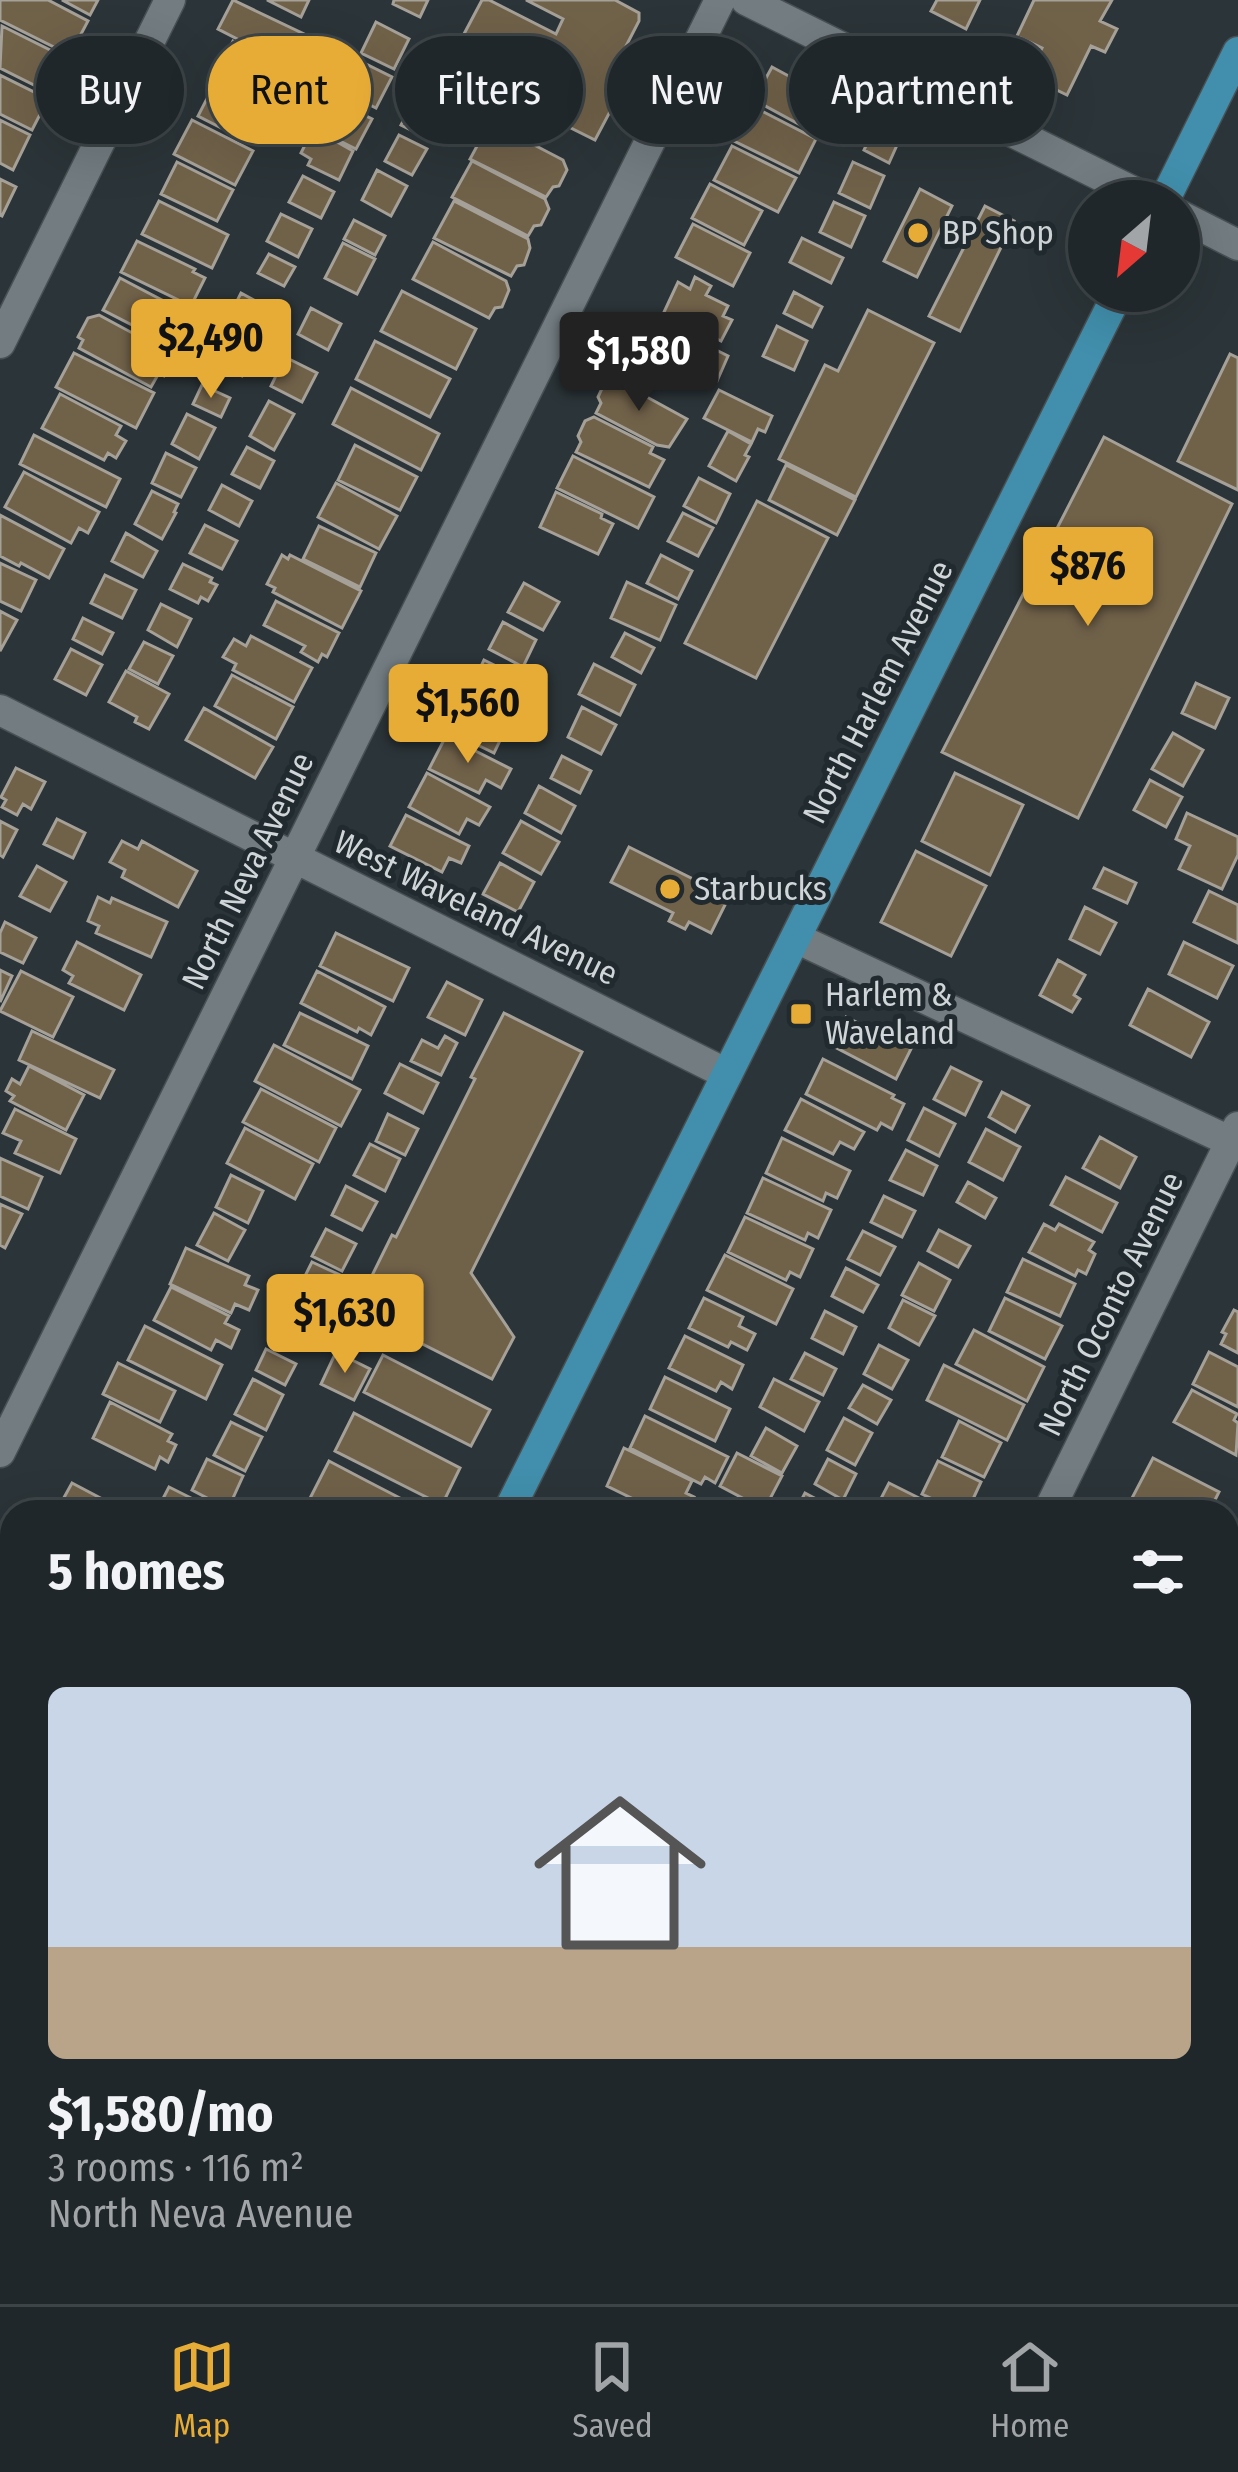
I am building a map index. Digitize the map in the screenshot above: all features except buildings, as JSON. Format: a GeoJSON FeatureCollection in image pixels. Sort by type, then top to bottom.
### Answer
{"type":"FeatureCollection","features":[{"type":"Feature","properties":{"kind":"main road"},"geometry":{"type":"LineString","coordinates":[[1174,180],[1238,52]]}},
{"type":"Feature","properties":{"kind":"main road","name":"North Harlem Avenue"},"geometry":{"type":"LineString","coordinates":[[514,1500],[1109,312]]}},
{"type":"Feature","properties":{"kind":"street"},"geometry":{"type":"LineString","coordinates":[[0,343],[170,0]]}},
{"type":"Feature","properties":{"kind":"street","name":"North Neva Avenue"},"geometry":{"type":"LineString","coordinates":[[0,1452],[720,0]]}},
{"type":"Feature","properties":{"kind":"street"},"geometry":{"type":"LineString","coordinates":[[746,0],[1109,180]]}},
{"type":"Feature","properties":{"kind":"street"},"geometry":{"type":"LineString","coordinates":[[1200,226],[1238,245]]}},
{"type":"Feature","properties":{"kind":"street","name":"West Waveland Avenue"},"geometry":{"type":"LineString","coordinates":[[0,710],[728,1074]]}},
{"type":"Feature","properties":{"kind":"street"},"geometry":{"type":"LineString","coordinates":[[796,938],[1236,1138]]}},
{"type":"Feature","properties":{"kind":"street","name":"North Oconto Avenue"},"geometry":{"type":"LineString","coordinates":[[1054,1500],[1236,1138]]}},
{"type":"Feature","properties":{"kind":"place","name":"BP Shop"},"geometry":{"type":"Point","coordinates":[918,233]}},
{"type":"Feature","properties":{"kind":"place","name":"Starbucks"},"geometry":{"type":"Point","coordinates":[670,889]}},
{"type":"Feature","properties":{"kind":"place","name":"Harlem & Waveland"},"geometry":{"type":"Point","coordinates":[801,1014]}}]}
